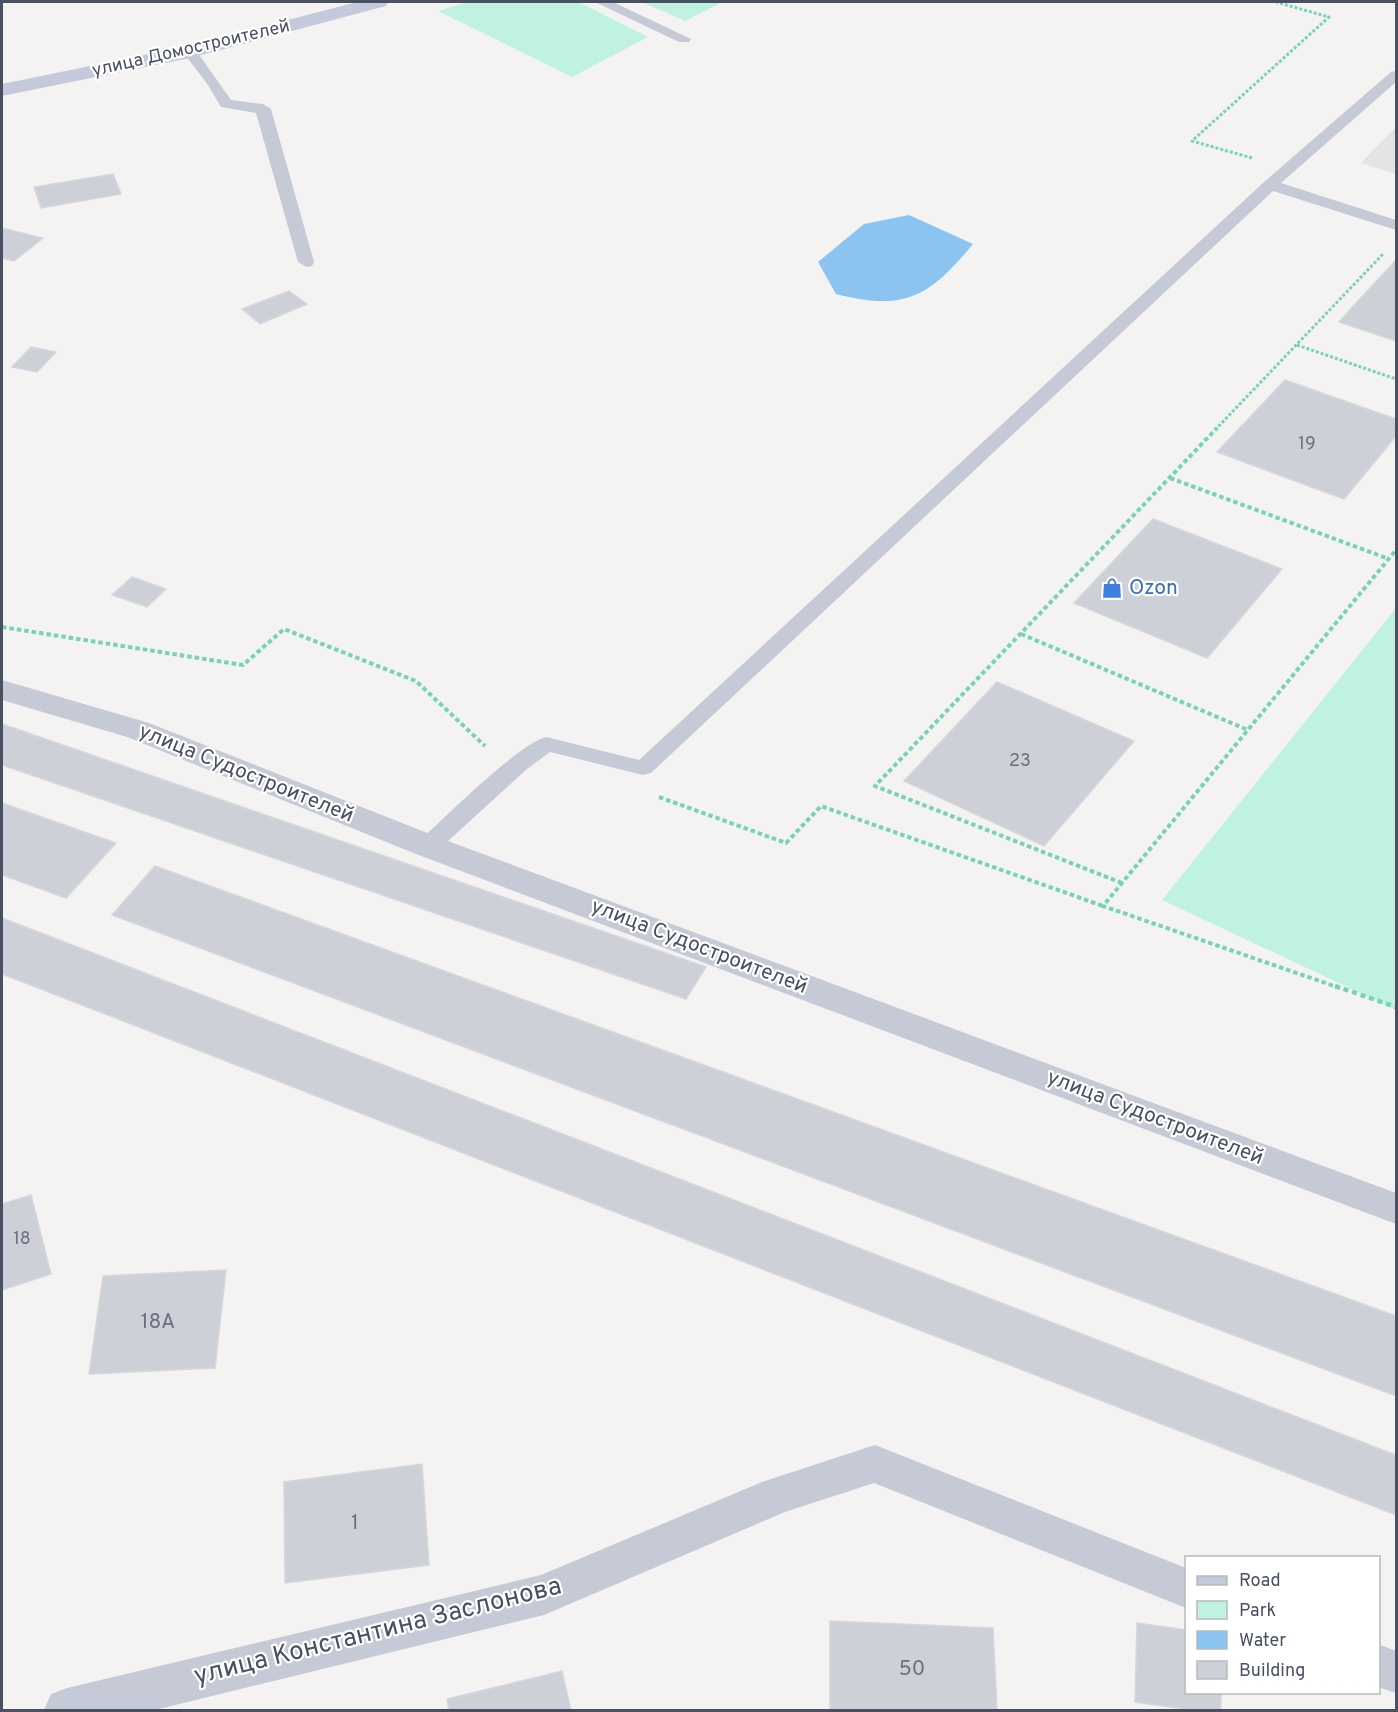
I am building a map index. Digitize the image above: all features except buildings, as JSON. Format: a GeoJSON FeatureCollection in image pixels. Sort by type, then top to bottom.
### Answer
{"type":"FeatureCollection","features":[{"type":"Feature","properties":{"kind":"main road","name":"улица Домостроителей"},"geometry":{"type":"LineString","coordinates":[[2,90],[190,52],[379,2]]}},
{"type":"Feature","properties":{"kind":"street","name":"улица Судостроителей"},"geometry":{"type":"LineString","coordinates":[[2,690],[138,730],[428,846],[1396,1209]]}},
{"type":"Feature","properties":{"kind":"street","name":"улица Константина Заслонова"},"geometry":{"type":"LineString","coordinates":[[67,1710],[544,1595],[777,1496],[875,1464],[1185,1588]]}},
{"type":"Feature","properties":{"kind":"street"},"geometry":{"type":"LineString","coordinates":[[1380,1666],[1396,1672]]}},
{"type":"Feature","properties":{"kind":"lane"},"geometry":{"type":"LineString","coordinates":[[602,2],[684,39]]}},
{"type":"Feature","properties":{"kind":"lane"},"geometry":{"type":"LineString","coordinates":[[190,52],[215,84],[226,104],[263,109],[306,262]]}},
{"type":"Feature","properties":{"kind":"lane"},"geometry":{"type":"LineString","coordinates":[[428,846],[519,764],[546,744],[643,768],[1270,185],[1396,75]]}},
{"type":"Feature","properties":{"kind":"lane"},"geometry":{"type":"LineString","coordinates":[[1270,185],[1396,225]]}},
{"type":"Feature","properties":{"kind":"path"},"geometry":{"type":"LineString","coordinates":[[1270,185],[1254,171],[1260,161],[1192,141],[1329,17],[1276,2]]}},
{"type":"Feature","properties":{"kind":"path"},"geometry":{"type":"LineString","coordinates":[[1122,883],[875,786],[1389,248]]}},
{"type":"Feature","properties":{"kind":"path"},"geometry":{"type":"LineString","coordinates":[[1297,345],[1396,379]]}},
{"type":"Feature","properties":{"kind":"path"},"geometry":{"type":"LineString","coordinates":[[1170,478],[1389,559]]}},
{"type":"Feature","properties":{"kind":"path"},"geometry":{"type":"LineString","coordinates":[[1396,550],[1103,906],[1396,1007]]}},
{"type":"Feature","properties":{"kind":"path"},"geometry":{"type":"LineString","coordinates":[[1021,634],[1248,730]]}},
{"type":"Feature","properties":{"kind":"shaded area"},"geometry":{"type":"Polygon","coordinates":[[[1396,127],[1396,174],[1361,163],[1396,127]]]}},
{"type":"Feature","properties":{"kind":"green space"},"geometry":{"type":"Polygon","coordinates":[[[467,2],[579,2],[648,37],[572,77],[438,11],[467,2]]]}},
{"type":"Feature","properties":{"kind":"green space"},"geometry":{"type":"Polygon","coordinates":[[[642,2],[723,2],[685,21],[642,2]]]}},
{"type":"Feature","properties":{"kind":"green space"},"geometry":{"type":"Polygon","coordinates":[[[1396,608],[1396,1010],[1162,900],[1396,608]]]}},
{"type":"Feature","properties":{"kind":"water"},"geometry":{"type":"Polygon","coordinates":[[[909,215],[973,244],[943,276],[914,295],[898,300],[880,301],[836,294],[818,262],[864,224],[909,215]]]}},
{"type":"Feature","properties":{"kind":"place","name":"Ozon"},"geometry":{"type":"Point","coordinates":[1112,588]}}]}
